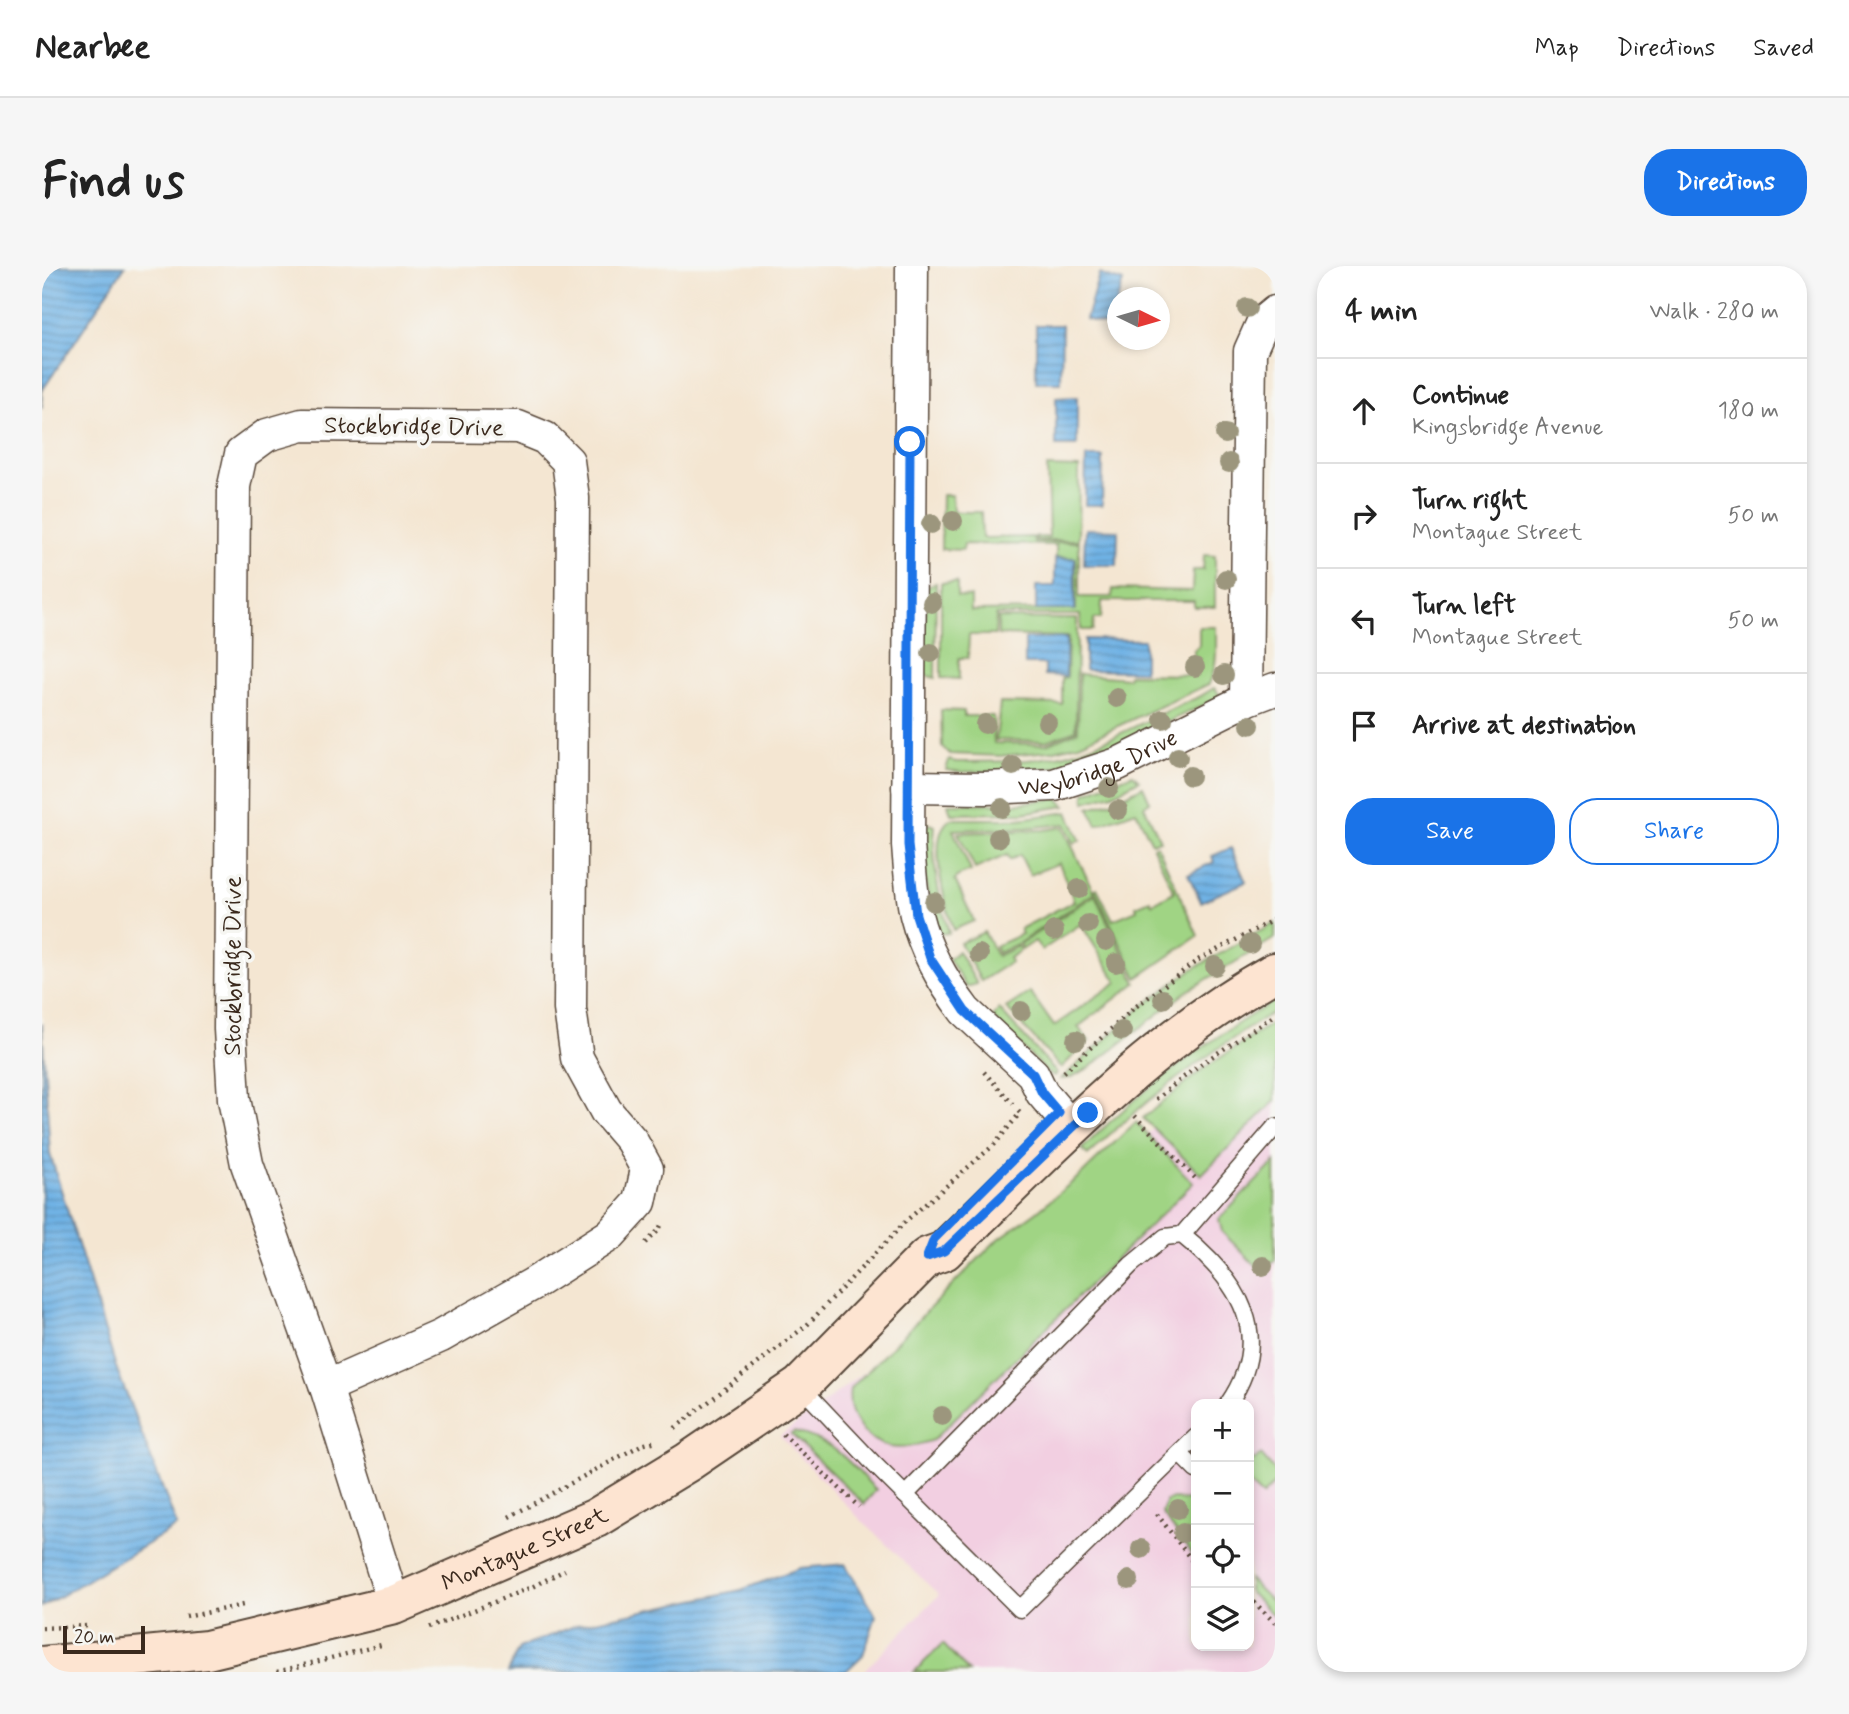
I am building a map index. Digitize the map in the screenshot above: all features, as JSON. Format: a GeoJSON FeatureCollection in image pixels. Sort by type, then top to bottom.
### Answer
{"type":"FeatureCollection","features":[{"type":"Feature","properties":{"kind":"street"},"geometry":{"type":"LineString","coordinates":[[912,266],[908,845],[916,915],[930,958],[965,1011],[1053,1081]]}},
{"type":"Feature","properties":{"kind":"street"},"geometry":{"type":"LineString","coordinates":[[1261,695],[1250,351],[1263,322],[1275,312]]}},
{"type":"Feature","properties":{"kind":"street","name":"Stockbridge Drive"},"geometry":{"type":"LineString","coordinates":[[326,1387],[441,1336],[533,1284],[610,1235],[640,1202],[647,1169],[631,1140],[606,1111],[576,1058],[570,1009],[573,498],[568,461],[545,438],[518,428],[302,425],[267,435],[241,454],[234,486],[230,1029],[234,1099],[247,1164],[326,1387],[394,1605]]}},
{"type":"Feature","properties":{"kind":"street","name":"Weybridge Drive"},"geometry":{"type":"LineString","coordinates":[[908,787],[1054,785],[1118,764],[1261,695]]}},
{"type":"Feature","properties":{"kind":"street","name":"Montague Street"},"geometry":{"type":"LineString","coordinates":[[42,1666],[207,1650],[394,1605],[596,1518],[688,1462],[800,1387],[927,1257],[934,1239],[1053,1081],[1146,1038],[1246,967],[1275,951]]}},
{"type":"Feature","properties":{"kind":"street","name":"Montague Street"},"geometry":{"type":"LineString","coordinates":[[927,1257],[944,1251],[1088,1113],[1154,1054],[1251,985],[1275,972]]}},
{"type":"Feature","properties":{"kind":"lane"},"geometry":{"type":"LineString","coordinates":[[905,1495],[1131,1265],[1165,1237],[1182,1234],[1275,1127]]}},
{"type":"Feature","properties":{"kind":"lane"},"geometry":{"type":"LineString","coordinates":[[1182,1234],[1224,1274],[1247,1301],[1259,1332],[1258,1359],[1245,1387],[1233,1399]]}},
{"type":"Feature","properties":{"kind":"lane"},"geometry":{"type":"LineString","coordinates":[[800,1387],[1020,1609],[1191,1442]]}},
{"type":"Feature","properties":{"kind":"lane"},"geometry":{"type":"LineString","coordinates":[[1180,1454],[1191,1465]]}},
{"type":"Feature","properties":{"kind":"path"},"geometry":{"type":"LineString","coordinates":[[1053,1081],[1134,1008],[1198,960],[1275,919]]}},
{"type":"Feature","properties":{"kind":"path"},"geometry":{"type":"LineString","coordinates":[[671,1431],[807,1325],[907,1220],[995,1144],[1020,1113],[980,1068]]}},
{"type":"Feature","properties":{"kind":"path"},"geometry":{"type":"LineString","coordinates":[[1135,1116],[1196,1179]]}},
{"type":"Feature","properties":{"kind":"path"},"geometry":{"type":"LineString","coordinates":[[643,1245],[659,1230],[663,1219]]}},
{"type":"Feature","properties":{"kind":"path"},"geometry":{"type":"LineString","coordinates":[[501,1521],[641,1445],[664,1436]]}},
{"type":"Feature","properties":{"kind":"path"},"geometry":{"type":"LineString","coordinates":[[1157,1514],[1191,1559]]}},
{"type":"Feature","properties":{"kind":"path"},"geometry":{"type":"LineString","coordinates":[[1254,1602],[1275,1623]]}},
{"type":"Feature","properties":{"kind":"path"},"geometry":{"type":"LineString","coordinates":[[173,1619],[249,1604]]}},
{"type":"Feature","properties":{"kind":"path"},"geometry":{"type":"LineString","coordinates":[[42,1628],[88,1626]]}},
{"type":"Feature","properties":{"kind":"shaded area"},"geometry":{"type":"Polygon","coordinates":[[[1275,1033],[1275,1672],[863,1672],[939,1595],[859,1518],[780,1436],[996,1272],[1231,1058],[1275,1033]]]}},
{"type":"Feature","properties":{"kind":"green space"},"geometry":{"type":"Polygon","coordinates":[[[1047,467],[1079,468],[1078,540],[1035,540],[1035,537],[1049,537],[1047,467]]]}},
{"type":"Feature","properties":{"kind":"green space"},"geometry":{"type":"Polygon","coordinates":[[[942,495],[952,495],[953,512],[981,512],[982,538],[1033,537],[1034,542],[1079,542],[1079,597],[1112,597],[1113,589],[1192,591],[1193,570],[1203,570],[1204,555],[1215,556],[1215,607],[1194,607],[1194,601],[1102,601],[1101,619],[1094,619],[1093,630],[1081,630],[1080,615],[996,615],[995,635],[969,635],[968,658],[959,658],[959,679],[941,678],[941,583],[957,582],[957,596],[971,597],[971,611],[1076,610],[1076,558],[1056,557],[1056,545],[964,544],[963,550],[941,549],[942,495]]]}},
{"type":"Feature","properties":{"kind":"green space"},"geometry":{"type":"Polygon","coordinates":[[[936,583],[935,678],[924,675],[926,587],[936,583]]]}},
{"type":"Feature","properties":{"kind":"green space"},"geometry":{"type":"Polygon","coordinates":[[[998,618],[1077,619],[1076,730],[1046,741],[996,740],[1000,703],[1062,704],[1062,678],[1067,677],[1068,637],[998,635],[998,618]]]}},
{"type":"Feature","properties":{"kind":"green space"},"geometry":{"type":"Polygon","coordinates":[[[1199,627],[1216,627],[1215,663],[1209,684],[1079,744],[1051,751],[1000,756],[950,754],[942,747],[941,710],[964,711],[964,716],[993,716],[994,743],[1046,744],[1078,731],[1079,674],[1128,678],[1129,674],[1192,675],[1194,650],[1199,645],[1199,627]]]}},
{"type":"Feature","properties":{"kind":"green space"},"geometry":{"type":"Polygon","coordinates":[[[1214,688],[1220,695],[1217,699],[1076,762],[1052,768],[962,772],[946,770],[949,760],[1013,761],[1070,753],[1119,734],[1214,688]]]}},
{"type":"Feature","properties":{"kind":"green space"},"geometry":{"type":"Polygon","coordinates":[[[1133,774],[1139,780],[1113,794],[1085,802],[1085,793],[1133,774]]]}},
{"type":"Feature","properties":{"kind":"green space"},"geometry":{"type":"Polygon","coordinates":[[[1143,786],[1150,802],[1144,806],[1160,840],[1152,843],[1136,811],[1097,825],[1089,808],[1115,801],[1143,786]]]}},
{"type":"Feature","properties":{"kind":"green space"},"geometry":{"type":"Polygon","coordinates":[[[1058,798],[1065,806],[1023,813],[951,814],[948,804],[1022,803],[1058,798]]]}},
{"type":"Feature","properties":{"kind":"green space"},"geometry":{"type":"Polygon","coordinates":[[[1068,812],[1080,840],[1074,843],[1065,824],[953,830],[971,871],[955,880],[974,921],[953,930],[942,888],[938,854],[943,827],[951,819],[1018,819],[1068,812]]]}},
{"type":"Feature","properties":{"kind":"green space"},"geometry":{"type":"Polygon","coordinates":[[[925,823],[935,826],[937,880],[949,933],[938,934],[928,893],[923,864],[925,823]]]}},
{"type":"Feature","properties":{"kind":"green space"},"geometry":{"type":"Polygon","coordinates":[[[1063,827],[1094,893],[1019,943],[998,953],[995,946],[1022,934],[1020,929],[1074,901],[1059,863],[1030,875],[1020,855],[1010,860],[1007,855],[975,869],[958,833],[1063,827]]]}},
{"type":"Feature","properties":{"kind":"green space"},"geometry":{"type":"Polygon","coordinates":[[[1157,845],[1198,936],[1137,978],[1094,889],[1097,888],[1113,920],[1137,910],[1136,906],[1150,900],[1152,904],[1174,892],[1153,847],[1157,845]]]}},
{"type":"Feature","properties":{"kind":"green space"},"geometry":{"type":"Polygon","coordinates":[[[1095,895],[1136,983],[1078,1027],[1089,1041],[1061,1068],[1006,1008],[1030,992],[1054,1026],[1117,982],[1081,924],[1042,950],[1035,941],[1023,949],[1020,944],[1095,895]]]}},
{"type":"Feature","properties":{"kind":"green space"},"geometry":{"type":"Polygon","coordinates":[[[1275,923],[1275,938],[1186,992],[1089,1068],[1070,1078],[1061,1079],[1144,1005],[1191,970],[1275,923]]]}},
{"type":"Feature","properties":{"kind":"green space"},"geometry":{"type":"Polygon","coordinates":[[[984,932],[997,956],[1018,946],[1021,950],[1009,958],[1011,962],[981,981],[960,943],[984,932]]]}},
{"type":"Feature","properties":{"kind":"green space"},"geometry":{"type":"Polygon","coordinates":[[[958,951],[977,984],[966,987],[949,959],[958,951]]]}},
{"type":"Feature","properties":{"kind":"green space"},"geometry":{"type":"Polygon","coordinates":[[[1275,1000],[1275,1011],[1177,1078],[1131,1115],[1088,1155],[1082,1149],[1174,1069],[1275,1000]]]}},
{"type":"Feature","properties":{"kind":"green space"},"geometry":{"type":"Polygon","coordinates":[[[999,1009],[1057,1073],[1054,1076],[993,1018],[999,1009]]]}},
{"type":"Feature","properties":{"kind":"green space"},"geometry":{"type":"Polygon","coordinates":[[[1275,1021],[1275,1101],[1201,1175],[1143,1118],[1202,1070],[1275,1021]]]}},
{"type":"Feature","properties":{"kind":"green space"},"geometry":{"type":"Polygon","coordinates":[[[1136,1122],[1193,1183],[933,1440],[895,1448],[872,1439],[854,1417],[849,1399],[850,1389],[996,1241],[1082,1174],[1136,1122]]]}},
{"type":"Feature","properties":{"kind":"green space"},"geometry":{"type":"Polygon","coordinates":[[[1275,1162],[1275,1260],[1263,1273],[1222,1232],[1219,1219],[1275,1162]]]}},
{"type":"Feature","properties":{"kind":"green space"},"geometry":{"type":"Polygon","coordinates":[[[795,1432],[831,1447],[857,1470],[876,1490],[864,1504],[791,1434],[795,1432]]]}},
{"type":"Feature","properties":{"kind":"green space"},"geometry":{"type":"Polygon","coordinates":[[[1261,1455],[1275,1471],[1275,1483],[1262,1496],[1254,1489],[1254,1461],[1261,1455]]]}},
{"type":"Feature","properties":{"kind":"green space"},"geometry":{"type":"Polygon","coordinates":[[[1166,1501],[1191,1501],[1191,1552],[1162,1513],[1166,1501]]]}},
{"type":"Feature","properties":{"kind":"green space"},"geometry":{"type":"Polygon","coordinates":[[[1254,1584],[1275,1605],[1275,1617],[1254,1597],[1254,1584]]]}},
{"type":"Feature","properties":{"kind":"green space"},"geometry":{"type":"Polygon","coordinates":[[[943,1644],[969,1672],[914,1672],[943,1644]]]}},
{"type":"Feature","properties":{"kind":"water"},"geometry":{"type":"Polygon","coordinates":[[[42,266],[125,266],[42,391],[42,266]]]}},
{"type":"Feature","properties":{"kind":"water"},"geometry":{"type":"Polygon","coordinates":[[[1099,274],[1123,282],[1121,287],[1107,287],[1107,325],[1086,319],[1099,274]]]}},
{"type":"Feature","properties":{"kind":"water"},"geometry":{"type":"Polygon","coordinates":[[[1036,325],[1062,325],[1061,382],[1036,382],[1036,325]]]}},
{"type":"Feature","properties":{"kind":"water"},"geometry":{"type":"Polygon","coordinates":[[[1077,397],[1077,446],[1056,446],[1056,398],[1077,397]]]}},
{"type":"Feature","properties":{"kind":"water"},"geometry":{"type":"Polygon","coordinates":[[[1086,457],[1103,457],[1102,505],[1085,505],[1086,457]]]}},
{"type":"Feature","properties":{"kind":"water"},"geometry":{"type":"Polygon","coordinates":[[[1085,529],[1118,530],[1117,565],[1084,565],[1085,529]]]}},
{"type":"Feature","properties":{"kind":"water"},"geometry":{"type":"Polygon","coordinates":[[[1055,558],[1075,558],[1075,610],[1036,610],[1036,586],[1055,586],[1055,558]]]}},
{"type":"Feature","properties":{"kind":"water"},"geometry":{"type":"Polygon","coordinates":[[[1066,638],[1066,676],[1045,675],[1045,664],[1025,664],[1025,639],[1066,638]]]}},
{"type":"Feature","properties":{"kind":"water"},"geometry":{"type":"Polygon","coordinates":[[[1085,639],[1144,640],[1144,671],[1085,670],[1085,639]]]}},
{"type":"Feature","properties":{"kind":"water"},"geometry":{"type":"Polygon","coordinates":[[[1231,848],[1246,882],[1201,902],[1188,874],[1214,862],[1212,856],[1231,848]]]}},
{"type":"Feature","properties":{"kind":"water"},"geometry":{"type":"Polygon","coordinates":[[[42,1023],[50,1154],[116,1367],[177,1526],[42,1607],[42,1023]]]}},
{"type":"Feature","properties":{"kind":"water"},"geometry":{"type":"Polygon","coordinates":[[[845,1564],[876,1616],[863,1655],[845,1672],[508,1672],[519,1648],[577,1625],[741,1590],[800,1568],[845,1564]]]}},
{"type":"Feature","properties":{"kind":"route"},"geometry":{"type":"LineString","coordinates":[[910,442],[908,845],[916,915],[930,958],[956,999],[965,1011],[1033,1074],[1042,1093],[1059,1113],[934,1239],[927,1257],[944,1251],[1088,1113]]}}]}
